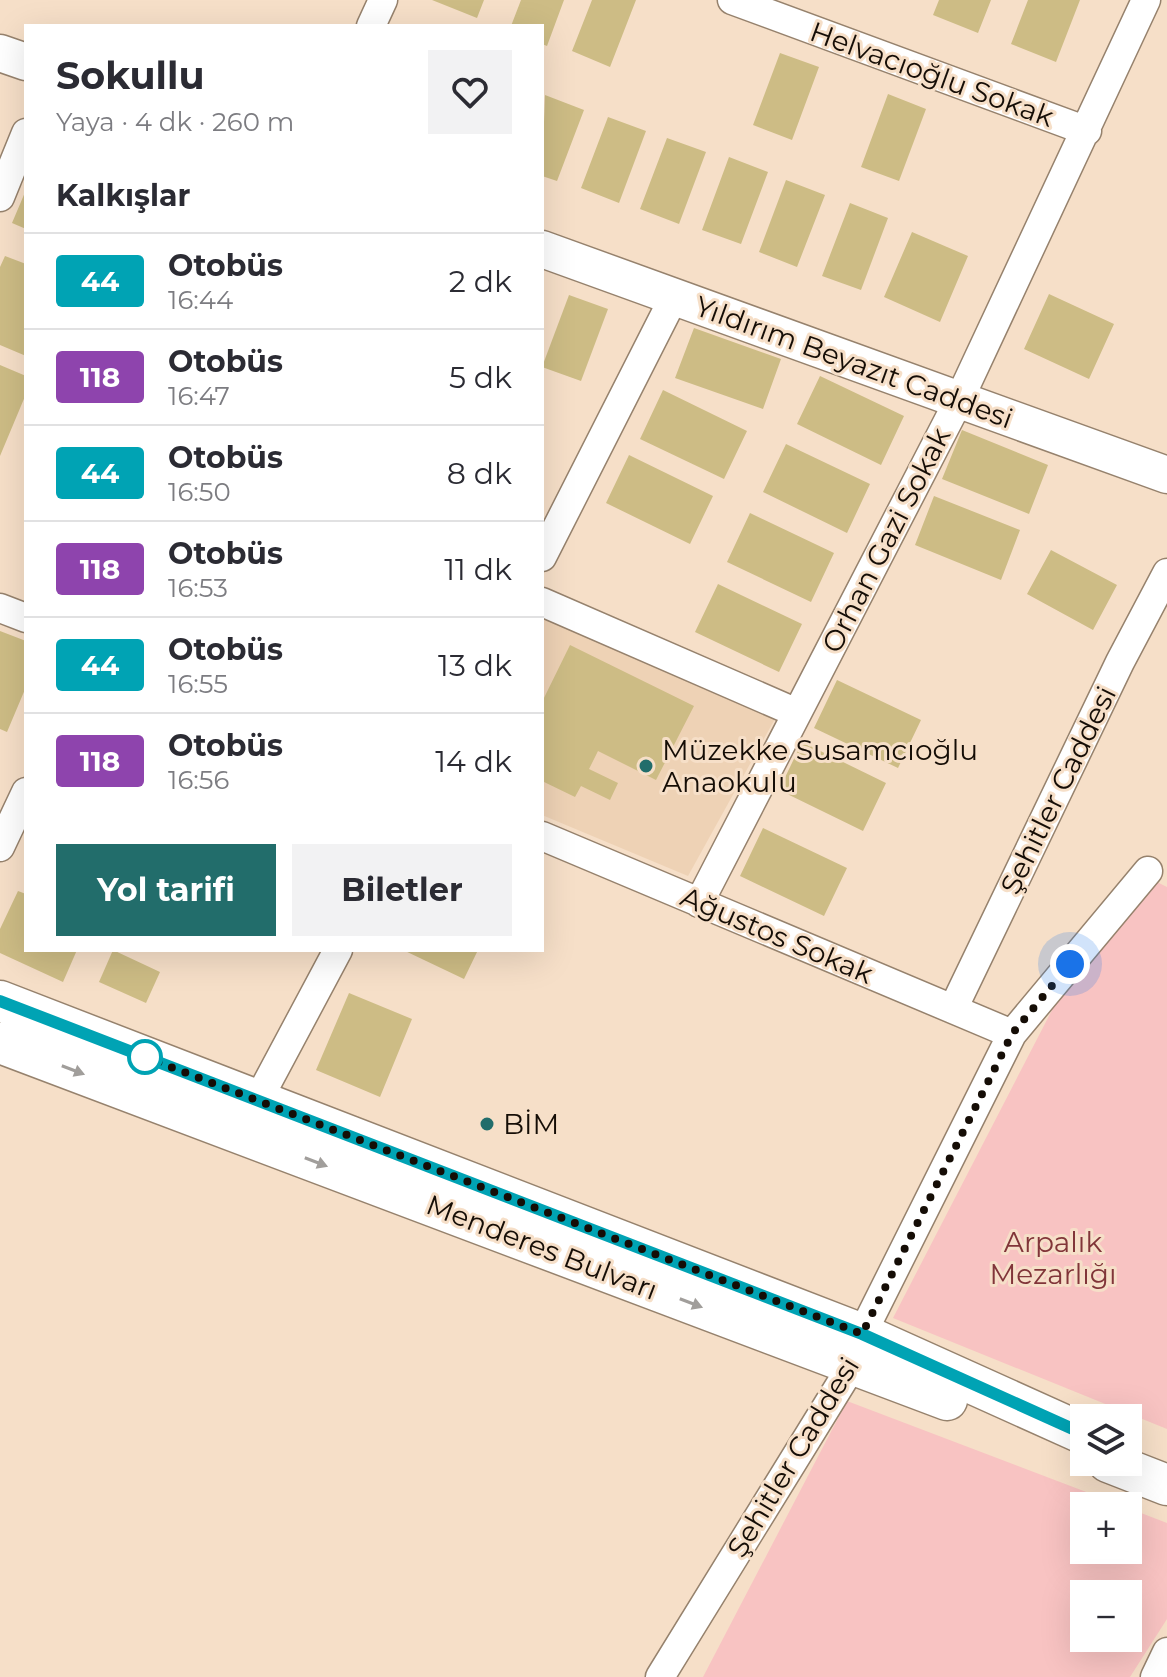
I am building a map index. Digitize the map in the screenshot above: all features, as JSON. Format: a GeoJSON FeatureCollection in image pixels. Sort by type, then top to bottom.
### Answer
{"type":"FeatureCollection","features":[{"type":"Feature","properties":{"kind":"main road","name":"Menderes Bulvarı"},"geometry":{"type":"LineString","coordinates":[[0,1001],[258,1100],[858,1349],[1070,1447]]}},
{"type":"Feature","properties":{"kind":"main road","name":"Menderes Bulvarı"},"geometry":{"type":"LineString","coordinates":[[0,1043],[858,1349],[1070,1429]]}},
{"type":"Feature","properties":{"kind":"main road"},"geometry":{"type":"LineString","coordinates":[[1142,1459],[1167,1471]]}},
{"type":"Feature","properties":{"kind":"main road"},"geometry":{"type":"LineString","coordinates":[[1142,1475],[1167,1485]]}},
{"type":"Feature","properties":{"kind":"street"},"geometry":{"type":"LineString","coordinates":[[372,24],[383,0]]}},
{"type":"Feature","properties":{"kind":"street","name":"Helvacıoğlu Sokak"},"geometry":{"type":"LineString","coordinates":[[732,0],[1087,131]]}},
{"type":"Feature","properties":{"kind":"street","name":"Orhan Gazi Sokak"},"geometry":{"type":"LineString","coordinates":[[699,903],[959,400],[1146,0]]}},
{"type":"Feature","properties":{"kind":"street"},"geometry":{"type":"LineString","coordinates":[[0,53],[24,61]]}},
{"type":"Feature","properties":{"kind":"street"},"geometry":{"type":"LineString","coordinates":[[0,197],[24,138]]}},
{"type":"Feature","properties":{"kind":"street","name":"Yıldırım Beyazıt Caddesi"},"geometry":{"type":"LineString","coordinates":[[544,250],[1167,475]]}},
{"type":"Feature","properties":{"kind":"street"},"geometry":{"type":"LineString","coordinates":[[544,553],[674,297]]}},
{"type":"Feature","properties":{"kind":"street","name":"Şehitler Caddesi"},"geometry":{"type":"LineString","coordinates":[[953,1009],[1120,662],[1167,573]]}},
{"type":"Feature","properties":{"kind":"street"},"geometry":{"type":"LineString","coordinates":[[544,603],[797,713]]}},
{"type":"Feature","properties":{"kind":"street"},"geometry":{"type":"LineString","coordinates":[[0,608],[24,617]]}},
{"type":"Feature","properties":{"kind":"street"},"geometry":{"type":"LineString","coordinates":[[0,847],[24,796]]}},
{"type":"Feature","properties":{"kind":"street","name":"Ağustos Sokak"},"geometry":{"type":"LineString","coordinates":[[544,837],[1012,1034]]}},
{"type":"Feature","properties":{"kind":"street","name":"Şehitler Caddesi"},"geometry":{"type":"LineString","coordinates":[[660,1677],[858,1349],[1012,1034],[1148,871]]}},
{"type":"Feature","properties":{"kind":"street"},"geometry":{"type":"LineString","coordinates":[[258,1100],[337,952]]}},
{"type":"Feature","properties":{"kind":"street"},"geometry":{"type":"LineString","coordinates":[[1155,1677],[1167,1652]]}},
{"type":"Feature","properties":{"kind":"shaded area","name":"Müzekke Susamcıoğlu Anaokulu"},"geometry":{"type":"Polygon","coordinates":[[[544,614],[776,717],[688,876],[544,816],[544,614]]]}},
{"type":"Feature","properties":{"kind":"green space","name":"Arpalık Mezarlığı"},"geometry":{"type":"Polygon","coordinates":[[[1153,880],[1167,887],[1167,1429],[1142,1419],[1142,1404],[1105,1404],[893,1318],[1098,921],[1153,880]]]}},
{"type":"Feature","properties":{"kind":"green space"},"geometry":{"type":"Polygon","coordinates":[[[847,1401],[1086,1492],[1070,1492],[1070,1564],[1142,1564],[1142,1513],[1167,1523],[1167,1619],[1130,1677],[703,1677],[847,1401]]]}},
{"type":"Feature","properties":{"kind":"building"},"geometry":{"type":"Polygon","coordinates":[[[432,0],[484,0],[477,18],[432,0]]]}},
{"type":"Feature","properties":{"kind":"building"},"geometry":{"type":"Polygon","coordinates":[[[521,0],[564,0],[547,46],[544,45],[544,24],[512,24],[521,0]]]}},
{"type":"Feature","properties":{"kind":"building"},"geometry":{"type":"Polygon","coordinates":[[[592,0],[636,0],[610,67],[572,51],[592,0]]]}},
{"type":"Feature","properties":{"kind":"building"},"geometry":{"type":"Polygon","coordinates":[[[939,0],[991,0],[978,33],[933,15],[939,0]]]}},
{"type":"Feature","properties":{"kind":"building"},"geometry":{"type":"Polygon","coordinates":[[[1028,0],[1080,0],[1056,62],[1011,44],[1028,0]]]}},
{"type":"Feature","properties":{"kind":"building"},"geometry":{"type":"Polygon","coordinates":[[[780,53],[819,67],[792,140],[753,125],[780,53]]]}},
{"type":"Feature","properties":{"kind":"building"},"geometry":{"type":"Polygon","coordinates":[[[888,94],[926,109],[899,181],[861,167],[888,94]]]}},
{"type":"Feature","properties":{"kind":"building"},"geometry":{"type":"Polygon","coordinates":[[[545,95],[584,110],[557,181],[544,177],[545,95]]]}},
{"type":"Feature","properties":{"kind":"building"},"geometry":{"type":"Polygon","coordinates":[[[608,117],[646,131],[619,203],[581,188],[608,117]]]}},
{"type":"Feature","properties":{"kind":"building"},"geometry":{"type":"Polygon","coordinates":[[[667,138],[706,152],[679,224],[640,209],[667,138]]]}},
{"type":"Feature","properties":{"kind":"building"},"geometry":{"type":"Polygon","coordinates":[[[729,157],[768,172],[741,244],[702,230],[729,157]]]}},
{"type":"Feature","properties":{"kind":"building"},"geometry":{"type":"Polygon","coordinates":[[[786,180],[825,195],[797,267],[759,252],[786,180]]]}},
{"type":"Feature","properties":{"kind":"building"},"geometry":{"type":"Polygon","coordinates":[[[24,195],[24,228],[12,223],[24,195]]]}},
{"type":"Feature","properties":{"kind":"building"},"geometry":{"type":"Polygon","coordinates":[[[850,203],[888,218],[861,290],[822,276],[850,203]]]}},
{"type":"Feature","properties":{"kind":"building"},"geometry":{"type":"Polygon","coordinates":[[[912,232],[968,256],[940,322],[884,297],[912,232]]]}},
{"type":"Feature","properties":{"kind":"building"},"geometry":{"type":"Polygon","coordinates":[[[5,256],[24,263],[24,355],[0,345],[0,267],[5,256]]]}},
{"type":"Feature","properties":{"kind":"building"},"geometry":{"type":"Polygon","coordinates":[[[1049,294],[1114,324],[1089,379],[1024,349],[1049,294]]]}},
{"type":"Feature","properties":{"kind":"building"},"geometry":{"type":"Polygon","coordinates":[[[569,295],[608,309],[581,381],[544,368],[569,295]]]}},
{"type":"Feature","properties":{"kind":"building"},"geometry":{"type":"Polygon","coordinates":[[[694,328],[781,359],[763,409],[675,378],[694,328]]]}},
{"type":"Feature","properties":{"kind":"building"},"geometry":{"type":"Polygon","coordinates":[[[0,365],[24,375],[24,399],[0,456],[0,365]]]}},
{"type":"Feature","properties":{"kind":"building"},"geometry":{"type":"Polygon","coordinates":[[[820,376],[904,416],[881,465],[797,424],[820,376]]]}},
{"type":"Feature","properties":{"kind":"building"},"geometry":{"type":"Polygon","coordinates":[[[663,390],[747,431],[724,479],[640,439],[663,390]]]}},
{"type":"Feature","properties":{"kind":"building"},"geometry":{"type":"Polygon","coordinates":[[[962,430],[1048,465],[1029,514],[942,479],[962,430]]]}},
{"type":"Feature","properties":{"kind":"building"},"geometry":{"type":"Polygon","coordinates":[[[786,444],[870,484],[847,533],[763,492],[786,444]]]}},
{"type":"Feature","properties":{"kind":"building"},"geometry":{"type":"Polygon","coordinates":[[[629,455],[713,496],[690,544],[606,503],[629,455]]]}},
{"type":"Feature","properties":{"kind":"building"},"geometry":{"type":"Polygon","coordinates":[[[934,496],[1020,530],[1001,580],[915,545],[934,496]]]}},
{"type":"Feature","properties":{"kind":"building"},"geometry":{"type":"Polygon","coordinates":[[[750,513],[834,553],[811,602],[727,562],[750,513]]]}},
{"type":"Feature","properties":{"kind":"building"},"geometry":{"type":"Polygon","coordinates":[[[1051,550],[1117,585],[1093,630],[1027,594],[1051,550]]]}},
{"type":"Feature","properties":{"kind":"building"},"geometry":{"type":"Polygon","coordinates":[[[718,584],[802,624],[779,672],[695,632],[718,584]]]}},
{"type":"Feature","properties":{"kind":"building"},"geometry":{"type":"Polygon","coordinates":[[[0,631],[24,640],[24,692],[7,732],[0,729],[0,631]]]}},
{"type":"Feature","properties":{"kind":"building"},"geometry":{"type":"Polygon","coordinates":[[[570,645],[694,706],[656,780],[598,751],[589,769],[618,783],[610,800],[581,786],[575,797],[544,782],[544,698],[570,645]]]}},
{"type":"Feature","properties":{"kind":"building"},"geometry":{"type":"Polygon","coordinates":[[[837,680],[921,720],[898,768],[814,728],[837,680]]]}},
{"type":"Feature","properties":{"kind":"building"},"geometry":{"type":"Polygon","coordinates":[[[802,742],[886,783],[863,831],[779,790],[802,742]]]}},
{"type":"Feature","properties":{"kind":"building"},"geometry":{"type":"Polygon","coordinates":[[[763,828],[847,868],[824,916],[740,876],[763,828]]]}},
{"type":"Feature","properties":{"kind":"building"},"geometry":{"type":"Polygon","coordinates":[[[18,891],[24,893],[24,952],[76,952],[63,982],[0,953],[0,929],[18,891]]]}},
{"type":"Feature","properties":{"kind":"building"},"geometry":{"type":"Polygon","coordinates":[[[112,952],[160,972],[146,1003],[99,982],[112,952]]]}},
{"type":"Feature","properties":{"kind":"building"},"geometry":{"type":"Polygon","coordinates":[[[407,952],[477,952],[464,979],[407,952]]]}},
{"type":"Feature","properties":{"kind":"building"},"geometry":{"type":"Polygon","coordinates":[[[349,993],[412,1019],[380,1097],[316,1070],[349,993]]]}},
{"type":"Feature","properties":{"kind":"bus line","name":"44"},"geometry":{"type":"LineString","coordinates":[[0,1001],[862,1334],[1070,1428]]}},
{"type":"Feature","properties":{"kind":"place","name":"Müzekke Susamcıoğlu Anaokulu"},"geometry":{"type":"Point","coordinates":[646,766]}},
{"type":"Feature","properties":{"kind":"place","name":"BİM"},"geometry":{"type":"Point","coordinates":[487,1124]}},
{"type":"Feature","properties":{"kind":"route"},"geometry":{"type":"LineString","coordinates":[[145,1057],[862,1334],[1012,1034],[1070,964]]}}]}
